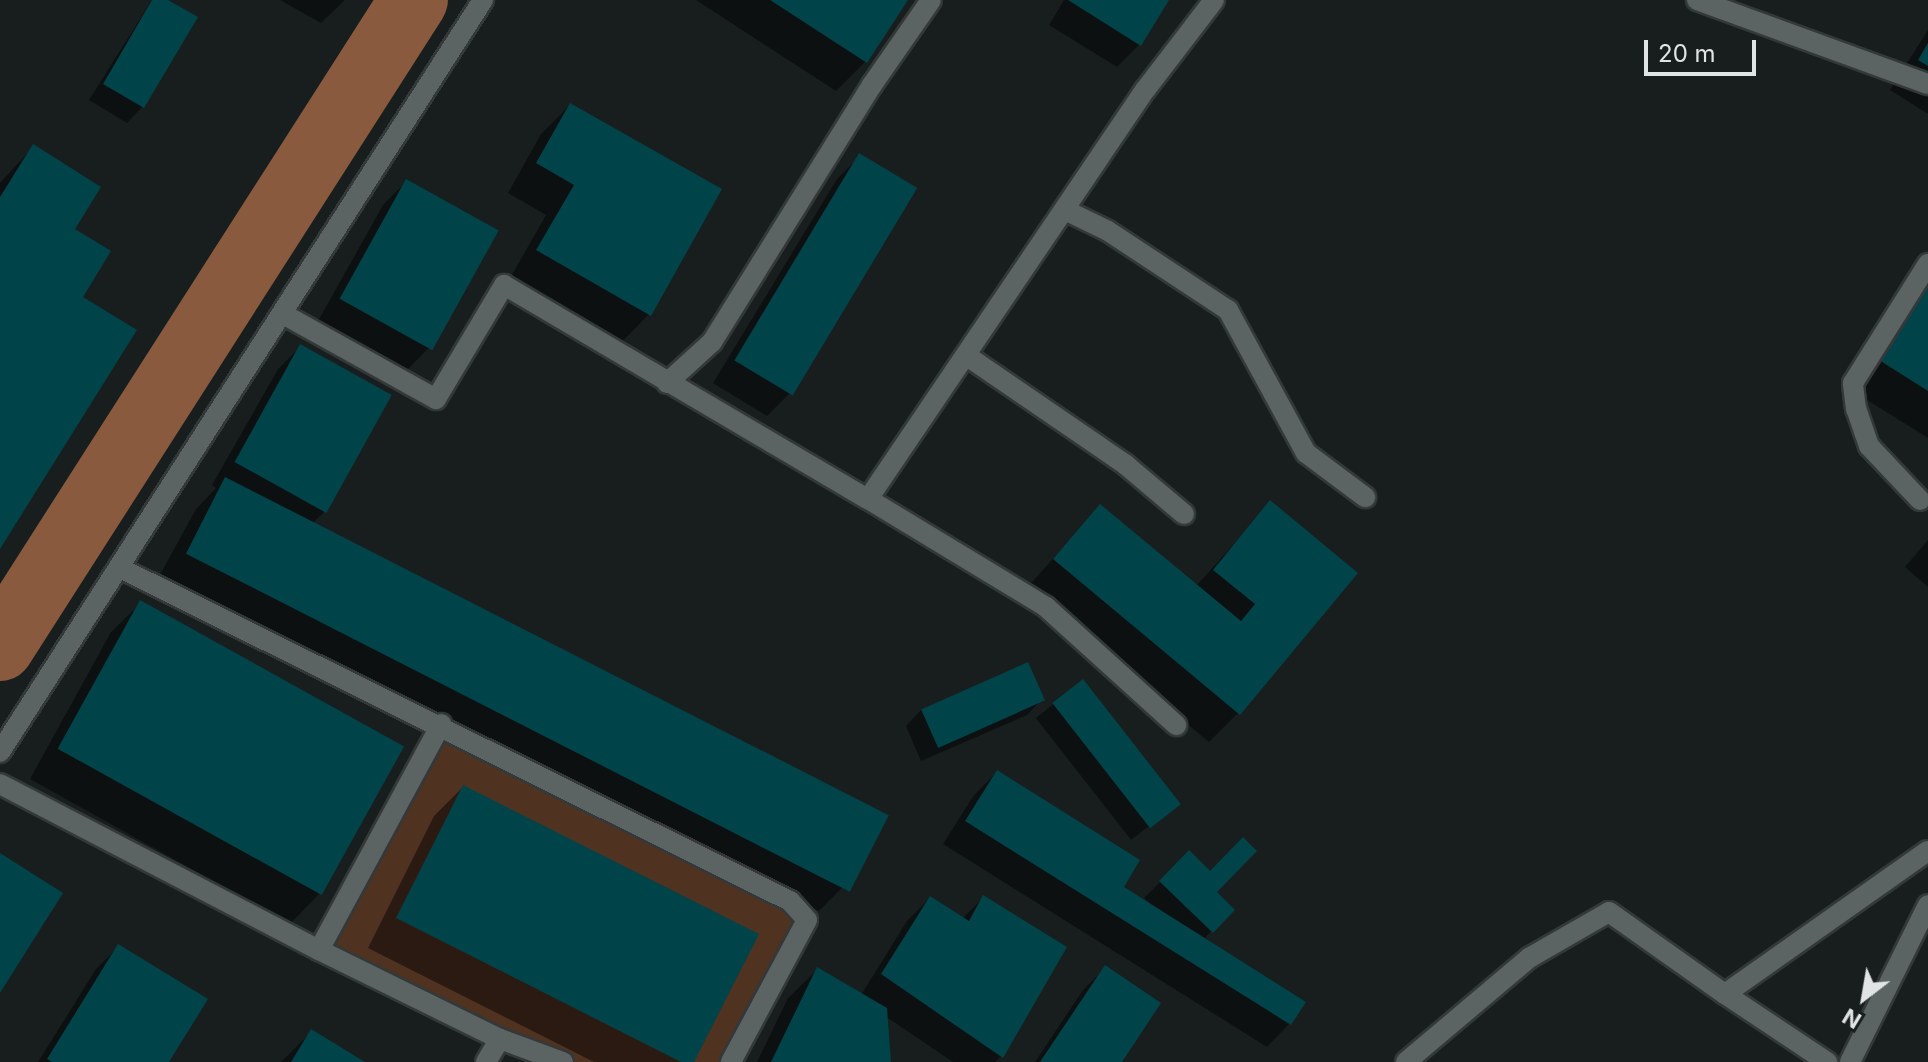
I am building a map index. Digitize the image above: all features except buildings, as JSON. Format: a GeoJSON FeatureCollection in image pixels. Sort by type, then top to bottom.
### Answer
{"type":"FeatureCollection","features":[{"type":"Feature","properties":{"kind":"street"},"geometry":{"type":"LineString","coordinates":[[0,752],[483,0]]}},
{"type":"Feature","properties":{"kind":"street"},"geometry":{"type":"LineString","coordinates":[[667,383],[712,342],[872,85],[931,0]]}},
{"type":"Feature","properties":{"kind":"street"},"geometry":{"type":"LineString","coordinates":[[868,499],[1146,89],[1214,0]]}},
{"type":"Feature","properties":{"kind":"street"},"geometry":{"type":"LineString","coordinates":[[1697,0],[1928,84]]}},
{"type":"Feature","properties":{"kind":"street"},"geometry":{"type":"LineString","coordinates":[[1065,210],[1108,231],[1228,310],[1306,453],[1365,497]]}},
{"type":"Feature","properties":{"kind":"street"},"geometry":{"type":"LineString","coordinates":[[1920,500],[1869,446],[1856,409],[1853,383],[1928,264]]}},
{"type":"Feature","properties":{"kind":"street"},"geometry":{"type":"LineString","coordinates":[[283,314],[436,399],[504,285],[1046,607],[1176,725]]}},
{"type":"Feature","properties":{"kind":"street"},"geometry":{"type":"LineString","coordinates":[[967,356],[1126,465],[1184,514]]}},
{"type":"Feature","properties":{"kind":"street"},"geometry":{"type":"LineString","coordinates":[[120,568],[441,724],[790,901],[807,920],[731,1062]]}},
{"type":"Feature","properties":{"kind":"street"},"geometry":{"type":"LineString","coordinates":[[319,950],[441,724]]}},
{"type":"Feature","properties":{"kind":"street"},"geometry":{"type":"LineString","coordinates":[[0,784],[319,950],[500,1039],[563,1062]]}},
{"type":"Feature","properties":{"kind":"street"},"geometry":{"type":"LineString","coordinates":[[1725,994],[1928,851]]}},
{"type":"Feature","properties":{"kind":"street"},"geometry":{"type":"LineString","coordinates":[[1850,1062],[1928,905]]}},
{"type":"Feature","properties":{"kind":"street"},"geometry":{"type":"LineString","coordinates":[[1406,1062],[1529,958],[1609,912],[1827,1062]]}},
{"type":"Feature","properties":{"kind":"street"},"geometry":{"type":"LineString","coordinates":[[486,1062],[500,1039]]}},
{"type":"Feature","properties":{"kind":"shaded area"},"geometry":{"type":"Polygon","coordinates":[[[441,724],[807,920],[731,1062],[563,1062],[319,950],[441,724]]]}},
{"type":"Feature","properties":{"kind":"waterway"},"geometry":{"type":"LineString","coordinates":[[0,647],[414,0]]}}]}
